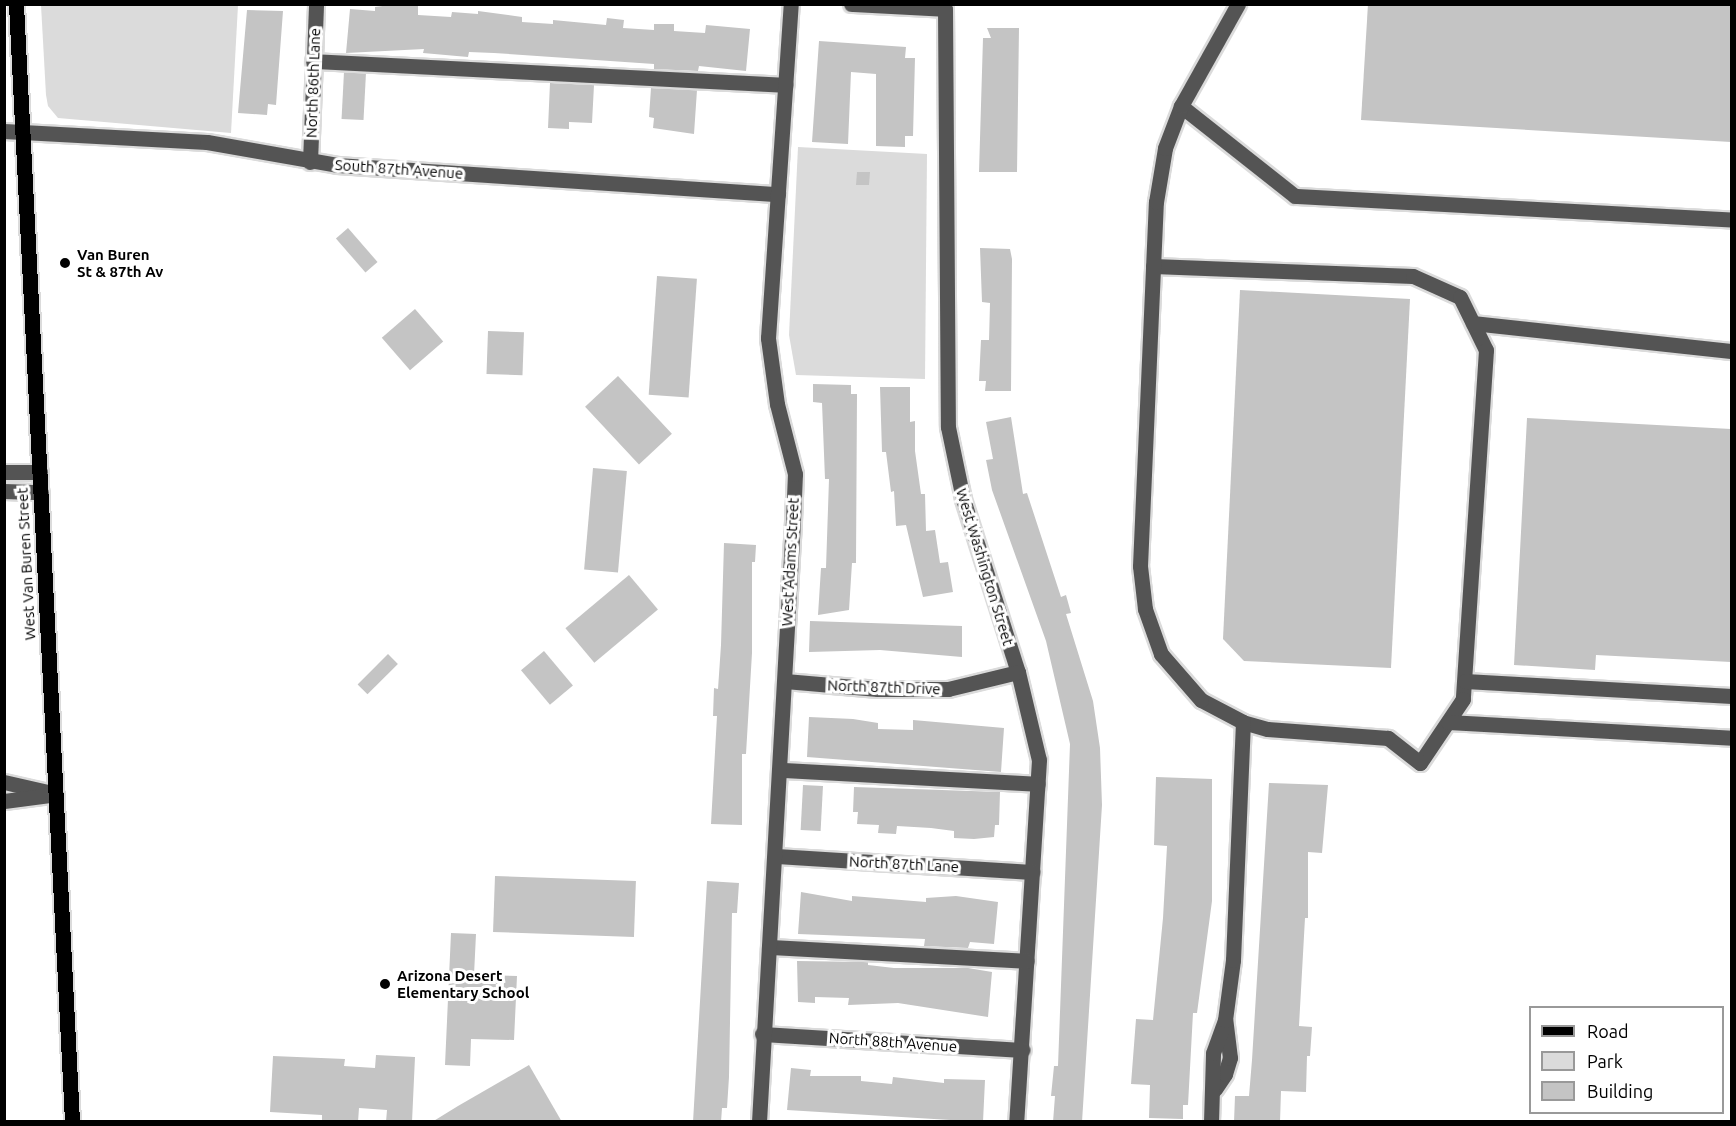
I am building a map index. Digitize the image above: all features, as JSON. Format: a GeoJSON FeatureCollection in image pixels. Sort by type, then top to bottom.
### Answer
{"type":"FeatureCollection","features":[{"type":"Feature","properties":{"kind":"main road","name":"West Van Buren Street"},"geometry":{"type":"LineString","coordinates":[[16,4],[72,1122]]}},
{"type":"Feature","properties":{"kind":"street","name":"North 86th Lane"},"geometry":{"type":"LineString","coordinates":[[310,162],[316,4]]}},
{"type":"Feature","properties":{"kind":"street","name":"West Adams Street"},"geometry":{"type":"LineString","coordinates":[[759,1122],[762,1034],[782,770],[795,474],[777,404],[768,338],[790,4]]}},
{"type":"Feature","properties":{"kind":"street","name":"West Washington Street"},"geometry":{"type":"LineString","coordinates":[[851,4],[945,9],[948,427],[963,499],[1018,672],[1039,760],[1026,961],[1023,1050],[1016,1122]]}},
{"type":"Feature","properties":{"kind":"street"},"geometry":{"type":"LineString","coordinates":[[1153,266],[1413,276],[1460,297],[1486,350],[1464,699],[1420,763],[1388,738],[1266,729],[1243,722],[1200,700],[1161,654],[1145,609],[1140,566],[1153,266],[1156,202],[1164,148],[1181,106],[1238,4]]}},
{"type":"Feature","properties":{"kind":"street"},"geometry":{"type":"LineString","coordinates":[[313,61],[786,85]]}},
{"type":"Feature","properties":{"kind":"street"},"geometry":{"type":"LineString","coordinates":[[1181,106],[1284,191],[1295,196],[1731,220]]}},
{"type":"Feature","properties":{"kind":"street","name":"South 87th Avenue"},"geometry":{"type":"LineString","coordinates":[[4,131],[207,142],[310,162],[778,194]]}},
{"type":"Feature","properties":{"kind":"street"},"geometry":{"type":"LineString","coordinates":[[1473,323],[1731,351]]}},
{"type":"Feature","properties":{"kind":"street"},"geometry":{"type":"LineString","coordinates":[[4,472],[40,472]]}},
{"type":"Feature","properties":{"kind":"street"},"geometry":{"type":"LineString","coordinates":[[4,491],[41,492]]}},
{"type":"Feature","properties":{"kind":"street","name":"North 87th Drive"},"geometry":{"type":"LineString","coordinates":[[785,681],[878,690],[948,689],[1018,672]]}},
{"type":"Feature","properties":{"kind":"street"},"geometry":{"type":"LineString","coordinates":[[1465,681],[1731,696]]}},
{"type":"Feature","properties":{"kind":"street"},"geometry":{"type":"LineString","coordinates":[[1211,1122],[1215,1089],[1213,1053],[1226,1020],[1233,960],[1243,722]]}},
{"type":"Feature","properties":{"kind":"street"},"geometry":{"type":"LineString","coordinates":[[1448,722],[1731,738]]}},
{"type":"Feature","properties":{"kind":"street"},"geometry":{"type":"LineString","coordinates":[[782,770],[1038,784]]}},
{"type":"Feature","properties":{"kind":"street"},"geometry":{"type":"LineString","coordinates":[[4,782],[56,794]]}},
{"type":"Feature","properties":{"kind":"street"},"geometry":{"type":"LineString","coordinates":[[4,801],[56,794]]}},
{"type":"Feature","properties":{"kind":"street","name":"North 87th Lane"},"geometry":{"type":"LineString","coordinates":[[776,856],[1033,872]]}},
{"type":"Feature","properties":{"kind":"street"},"geometry":{"type":"LineString","coordinates":[[769,947],[1026,961]]}},
{"type":"Feature","properties":{"kind":"street","name":"North 88th Avenue"},"geometry":{"type":"LineString","coordinates":[[762,1034],[1023,1050]]}},
{"type":"Feature","properties":{"kind":"green space"},"geometry":{"type":"Polygon","coordinates":[[[41,5],[238,5],[231,133],[58,118],[48,106],[46,95],[41,5]]]}},
{"type":"Feature","properties":{"kind":"green space"},"geometry":{"type":"Polygon","coordinates":[[[798,147],[927,154],[925,379],[796,375],[789,335],[798,147]]]}},
{"type":"Feature","properties":{"kind":"building"},"geometry":{"type":"Polygon","coordinates":[[[418,4],[418,15],[451,17],[452,12],[478,14],[478,11],[522,17],[522,22],[553,24],[553,20],[606,25],[607,18],[624,20],[623,28],[654,30],[654,24],[674,24],[674,31],[705,33],[706,25],[750,29],[746,71],[699,66],[698,71],[654,69],[654,64],[494,53],[469,52],[468,57],[423,53],[424,49],[346,53],[350,9],[375,11],[375,7],[418,4]]]}},
{"type":"Feature","properties":{"kind":"building"},"geometry":{"type":"Polygon","coordinates":[[[1368,4],[1731,4],[1731,142],[1361,120],[1368,4]]]}},
{"type":"Feature","properties":{"kind":"building"},"geometry":{"type":"Polygon","coordinates":[[[247,10],[283,11],[276,105],[268,104],[267,115],[238,113],[247,10]]]}},
{"type":"Feature","properties":{"kind":"building"},"geometry":{"type":"Polygon","coordinates":[[[987,28],[1019,28],[1017,172],[979,172],[983,38],[991,38],[987,28]]]}},
{"type":"Feature","properties":{"kind":"building"},"geometry":{"type":"Polygon","coordinates":[[[819,41],[906,47],[905,58],[915,58],[913,136],[905,136],[905,147],[876,146],[876,74],[851,72],[848,144],[812,142],[819,41]]]}},
{"type":"Feature","properties":{"kind":"building"},"geometry":{"type":"Polygon","coordinates":[[[344,72],[366,73],[364,120],[342,119],[344,72]]]}},
{"type":"Feature","properties":{"kind":"building"},"geometry":{"type":"Polygon","coordinates":[[[550,83],[594,85],[592,123],[569,122],[569,129],[548,128],[550,83]]]}},
{"type":"Feature","properties":{"kind":"building"},"geometry":{"type":"Polygon","coordinates":[[[651,88],[697,90],[694,134],[653,128],[654,118],[649,117],[651,88]]]}},
{"type":"Feature","properties":{"kind":"building"},"geometry":{"type":"Polygon","coordinates":[[[857,172],[870,172],[869,185],[856,185],[857,172]]]}},
{"type":"Feature","properties":{"kind":"building"},"geometry":{"type":"Polygon","coordinates":[[[348,228],[378,262],[365,272],[336,238],[348,228]]]}},
{"type":"Feature","properties":{"kind":"building"},"geometry":{"type":"Polygon","coordinates":[[[980,248],[1010,249],[1012,259],[1011,391],[985,391],[986,381],[979,381],[981,340],[989,340],[990,303],[982,302],[980,248]]]}},
{"type":"Feature","properties":{"kind":"building"},"geometry":{"type":"Polygon","coordinates":[[[657,276],[697,279],[689,398],[649,395],[657,276]]]}},
{"type":"Feature","properties":{"kind":"building"},"geometry":{"type":"Polygon","coordinates":[[[1240,290],[1410,299],[1391,668],[1244,661],[1223,639],[1240,290]]]}},
{"type":"Feature","properties":{"kind":"building"},"geometry":{"type":"Polygon","coordinates":[[[415,309],[443,341],[410,370],[382,338],[415,309]]]}},
{"type":"Feature","properties":{"kind":"building"},"geometry":{"type":"Polygon","coordinates":[[[488,331],[524,332],[522,375],[486,374],[488,331]]]}},
{"type":"Feature","properties":{"kind":"building"},"geometry":{"type":"Polygon","coordinates":[[[618,376],[672,434],[639,464],[585,407],[618,376]]]}},
{"type":"Feature","properties":{"kind":"building"},"geometry":{"type":"Polygon","coordinates":[[[813,384],[851,385],[851,394],[857,394],[856,563],[852,563],[849,610],[818,615],[821,568],[826,568],[829,479],[825,479],[822,403],[813,402],[813,384]]]}},
{"type":"Feature","properties":{"kind":"building"},"geometry":{"type":"Polygon","coordinates":[[[880,387],[910,387],[910,422],[915,421],[915,451],[921,494],[925,494],[926,531],[935,530],[940,563],[948,562],[953,592],[923,597],[906,525],[896,526],[894,491],[891,492],[886,452],[882,452],[880,387]]]}},
{"type":"Feature","properties":{"kind":"building"},"geometry":{"type":"Polygon","coordinates":[[[1011,417],[1023,494],[1027,493],[1061,597],[1066,595],[1071,613],[1066,614],[1093,701],[1100,748],[1102,805],[1082,1122],[1053,1122],[1055,1096],[1051,1096],[1054,1066],[1058,1066],[1070,744],[1046,641],[992,490],[986,460],[993,459],[986,422],[1011,417]]]}},
{"type":"Feature","properties":{"kind":"building"},"geometry":{"type":"Polygon","coordinates":[[[1527,418],[1731,429],[1731,662],[1596,655],[1595,670],[1514,665],[1527,418]]]}},
{"type":"Feature","properties":{"kind":"building"},"geometry":{"type":"Polygon","coordinates":[[[593,468],[627,471],[618,573],[584,570],[593,468]]]}},
{"type":"Feature","properties":{"kind":"building"},"geometry":{"type":"Polygon","coordinates":[[[724,543],[756,545],[755,562],[752,562],[752,653],[746,754],[742,754],[742,825],[711,824],[717,716],[713,716],[714,688],[718,689],[724,543]]]}},
{"type":"Feature","properties":{"kind":"building"},"geometry":{"type":"Polygon","coordinates":[[[629,575],[658,609],[594,663],[565,628],[629,575]]]}},
{"type":"Feature","properties":{"kind":"building"},"geometry":{"type":"Polygon","coordinates":[[[810,621],[962,626],[962,657],[880,650],[809,652],[810,621]]]}},
{"type":"Feature","properties":{"kind":"building"},"geometry":{"type":"Polygon","coordinates":[[[544,651],[573,685],[550,705],[521,670],[544,651]]]}},
{"type":"Feature","properties":{"kind":"building"},"geometry":{"type":"Polygon","coordinates":[[[388,654],[398,664],[367,694],[358,684],[388,654]]]}},
{"type":"Feature","properties":{"kind":"building"},"geometry":{"type":"Polygon","coordinates":[[[809,717],[853,719],[878,723],[878,729],[913,730],[913,720],[1004,728],[1001,772],[807,757],[809,717]]]}},
{"type":"Feature","properties":{"kind":"building"},"geometry":{"type":"Polygon","coordinates":[[[1156,777],[1212,779],[1212,901],[1197,1013],[1193,1013],[1188,1105],[1183,1105],[1183,1119],[1149,1118],[1150,1085],[1131,1084],[1136,1019],[1153,1020],[1163,918],[1167,846],[1154,845],[1156,777]]]}},
{"type":"Feature","properties":{"kind":"building"},"geometry":{"type":"Polygon","coordinates":[[[1269,783],[1328,785],[1322,853],[1308,852],[1308,918],[1305,918],[1299,1026],[1312,1027],[1310,1056],[1307,1056],[1306,1092],[1281,1091],[1280,1122],[1234,1122],[1235,1096],[1249,1096],[1269,783]]]}},
{"type":"Feature","properties":{"kind":"building"},"geometry":{"type":"Polygon","coordinates":[[[803,785],[823,786],[821,831],[801,830],[803,785]]]}},
{"type":"Feature","properties":{"kind":"building"},"geometry":{"type":"Polygon","coordinates":[[[854,787],[1000,792],[999,825],[995,825],[994,837],[974,839],[954,838],[954,831],[931,828],[897,826],[896,834],[878,833],[879,825],[857,824],[858,812],[853,812],[854,787]]]}},
{"type":"Feature","properties":{"kind":"building"},"geometry":{"type":"Polygon","coordinates":[[[495,876],[636,881],[634,937],[493,932],[495,876]]]}},
{"type":"Feature","properties":{"kind":"building"},"geometry":{"type":"Polygon","coordinates":[[[707,881],[739,883],[737,913],[732,913],[729,1077],[727,1108],[722,1108],[721,1122],[693,1122],[707,881]]]}},
{"type":"Feature","properties":{"kind":"building"},"geometry":{"type":"Polygon","coordinates":[[[801,892],[852,901],[852,896],[926,902],[926,898],[956,896],[998,902],[994,944],[970,942],[968,948],[924,946],[925,939],[798,934],[801,892]]]}},
{"type":"Feature","properties":{"kind":"building"},"geometry":{"type":"Polygon","coordinates":[[[451,933],[476,934],[474,975],[517,976],[514,1040],[471,1039],[470,1066],[445,1065],[451,933]]]}},
{"type":"Feature","properties":{"kind":"building"},"geometry":{"type":"Polygon","coordinates":[[[797,961],[868,962],[868,965],[894,968],[968,968],[992,972],[988,1017],[898,1003],[848,1005],[849,998],[815,997],[815,1003],[798,1002],[797,961]]]}},
{"type":"Feature","properties":{"kind":"building"},"geometry":{"type":"Polygon","coordinates":[[[376,1055],[415,1057],[412,1122],[386,1122],[387,1110],[359,1108],[358,1122],[322,1122],[322,1115],[270,1112],[273,1056],[345,1059],[344,1066],[375,1068],[376,1055]]]}},
{"type":"Feature","properties":{"kind":"building"},"geometry":{"type":"Polygon","coordinates":[[[529,1065],[562,1122],[432,1122],[458,1106],[529,1065]]]}},
{"type":"Feature","properties":{"kind":"building"},"geometry":{"type":"Polygon","coordinates":[[[791,1068],[811,1070],[810,1076],[861,1076],[861,1081],[892,1084],[893,1077],[944,1083],[944,1079],[985,1080],[983,1122],[787,1110],[791,1068]]]}},
{"type":"Feature","properties":{"kind":"place","name":"Van Buren St & 87th Av"},"geometry":{"type":"Point","coordinates":[65,263]}},
{"type":"Feature","properties":{"kind":"place","name":"Arizona Desert Elementary School"},"geometry":{"type":"Point","coordinates":[385,984]}}]}
